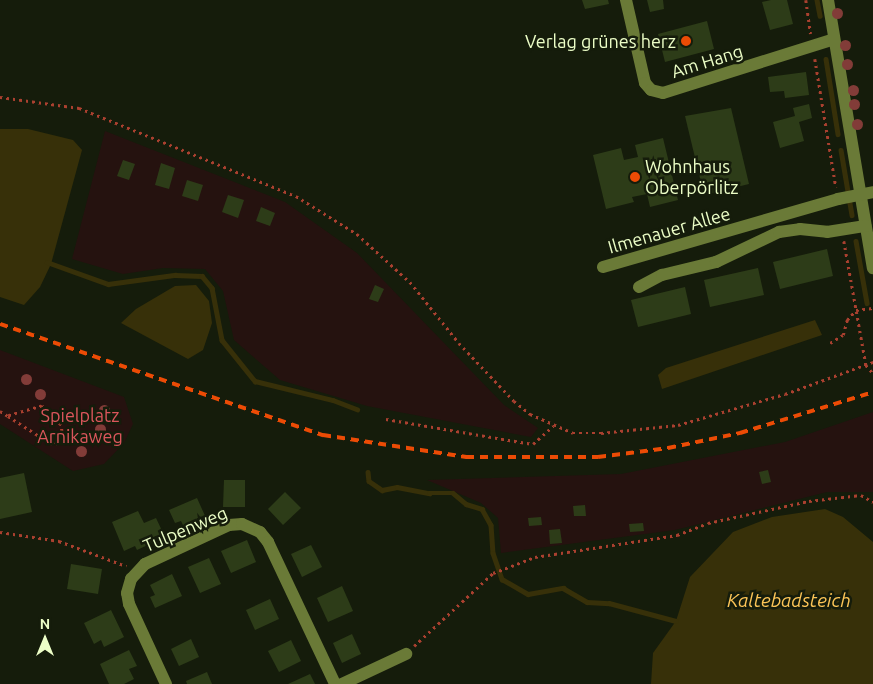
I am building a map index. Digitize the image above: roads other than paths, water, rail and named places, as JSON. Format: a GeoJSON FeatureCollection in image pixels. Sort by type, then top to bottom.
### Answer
{"type":"FeatureCollection","features":[{"type":"Feature","properties":{"kind":"street","name":"Am Hang"},"geometry":{"type":"LineString","coordinates":[[626,0],[645,83],[651,90],[662,93],[834,39]]}},
{"type":"Feature","properties":{"kind":"street"},"geometry":{"type":"LineString","coordinates":[[828,0],[873,268]]}},
{"type":"Feature","properties":{"kind":"street","name":"Ilmenauer Allee"},"geometry":{"type":"LineString","coordinates":[[603,267],[838,199],[873,192]]}},
{"type":"Feature","properties":{"kind":"street"},"geometry":{"type":"LineString","coordinates":[[639,287],[662,275],[716,262],[779,232],[842,230],[866,226]]}},
{"type":"Feature","properties":{"kind":"street","name":"Tulpenweg"},"geometry":{"type":"LineString","coordinates":[[166,684],[129,604],[127,593],[131,579],[146,564],[229,525],[252,527],[268,542],[334,684]]}},
{"type":"Feature","properties":{"kind":"street"},"geometry":{"type":"LineString","coordinates":[[342,684],[406,654]]}},
{"type":"Feature","properties":{"kind":"water"},"geometry":{"type":"Polygon","coordinates":[[[0,129],[28,129],[73,140],[82,150],[51,264],[40,287],[24,305],[0,297],[0,129]]]}},
{"type":"Feature","properties":{"kind":"water"},"geometry":{"type":"Polygon","coordinates":[[[196,285],[209,301],[212,323],[203,350],[188,359],[121,323],[136,309],[175,286],[196,285]]]}},
{"type":"Feature","properties":{"kind":"water"},"geometry":{"type":"Polygon","coordinates":[[[815,320],[822,335],[662,389],[658,375],[666,368],[815,320]]]}},
{"type":"Feature","properties":{"kind":"water","name":"Kaltebadsteich"},"geometry":{"type":"Polygon","coordinates":[[[825,509],[843,517],[873,542],[873,684],[651,684],[653,653],[676,621],[690,577],[733,532],[772,517],[825,509]]]}},
{"type":"Feature","properties":{"kind":"waterway"},"geometry":{"type":"LineString","coordinates":[[817,0],[820,16]]}},
{"type":"Feature","properties":{"kind":"waterway"},"geometry":{"type":"LineString","coordinates":[[826,59],[838,134]]}},
{"type":"Feature","properties":{"kind":"waterway"},"geometry":{"type":"LineString","coordinates":[[841,150],[852,215]]}},
{"type":"Feature","properties":{"kind":"waterway"},"geometry":{"type":"LineString","coordinates":[[856,241],[867,303]]}},
{"type":"Feature","properties":{"kind":"waterway"},"geometry":{"type":"LineString","coordinates":[[47,262],[108,284],[175,275],[202,276],[212,288],[222,340],[255,381],[333,400],[357,409]]}},
{"type":"Feature","properties":{"kind":"waterway"},"geometry":{"type":"LineString","coordinates":[[368,472],[369,481],[382,490],[397,487],[429,493],[453,493],[466,504],[482,509],[491,525],[493,553],[502,579],[528,594],[563,588],[587,602],[609,603],[676,621]]}},
{"type":"Feature","properties":{"kind":"railway"},"geometry":{"type":"LineString","coordinates":[[0,324],[323,435],[466,457],[598,457],[668,448],[740,433],[873,392]]}},
{"type":"Feature","properties":{"kind":"place","name":"Verlag grünes herz"},"geometry":{"type":"Point","coordinates":[686,41]}},
{"type":"Feature","properties":{"kind":"place","name":"Wohnhaus Oberpörlitz"},"geometry":{"type":"Point","coordinates":[635,177]}},
{"type":"Feature","properties":{"kind":"park label","name":"Spielplatz Arnikaweg"},"geometry":{"type":"Point","coordinates":[80,426]}}]}
